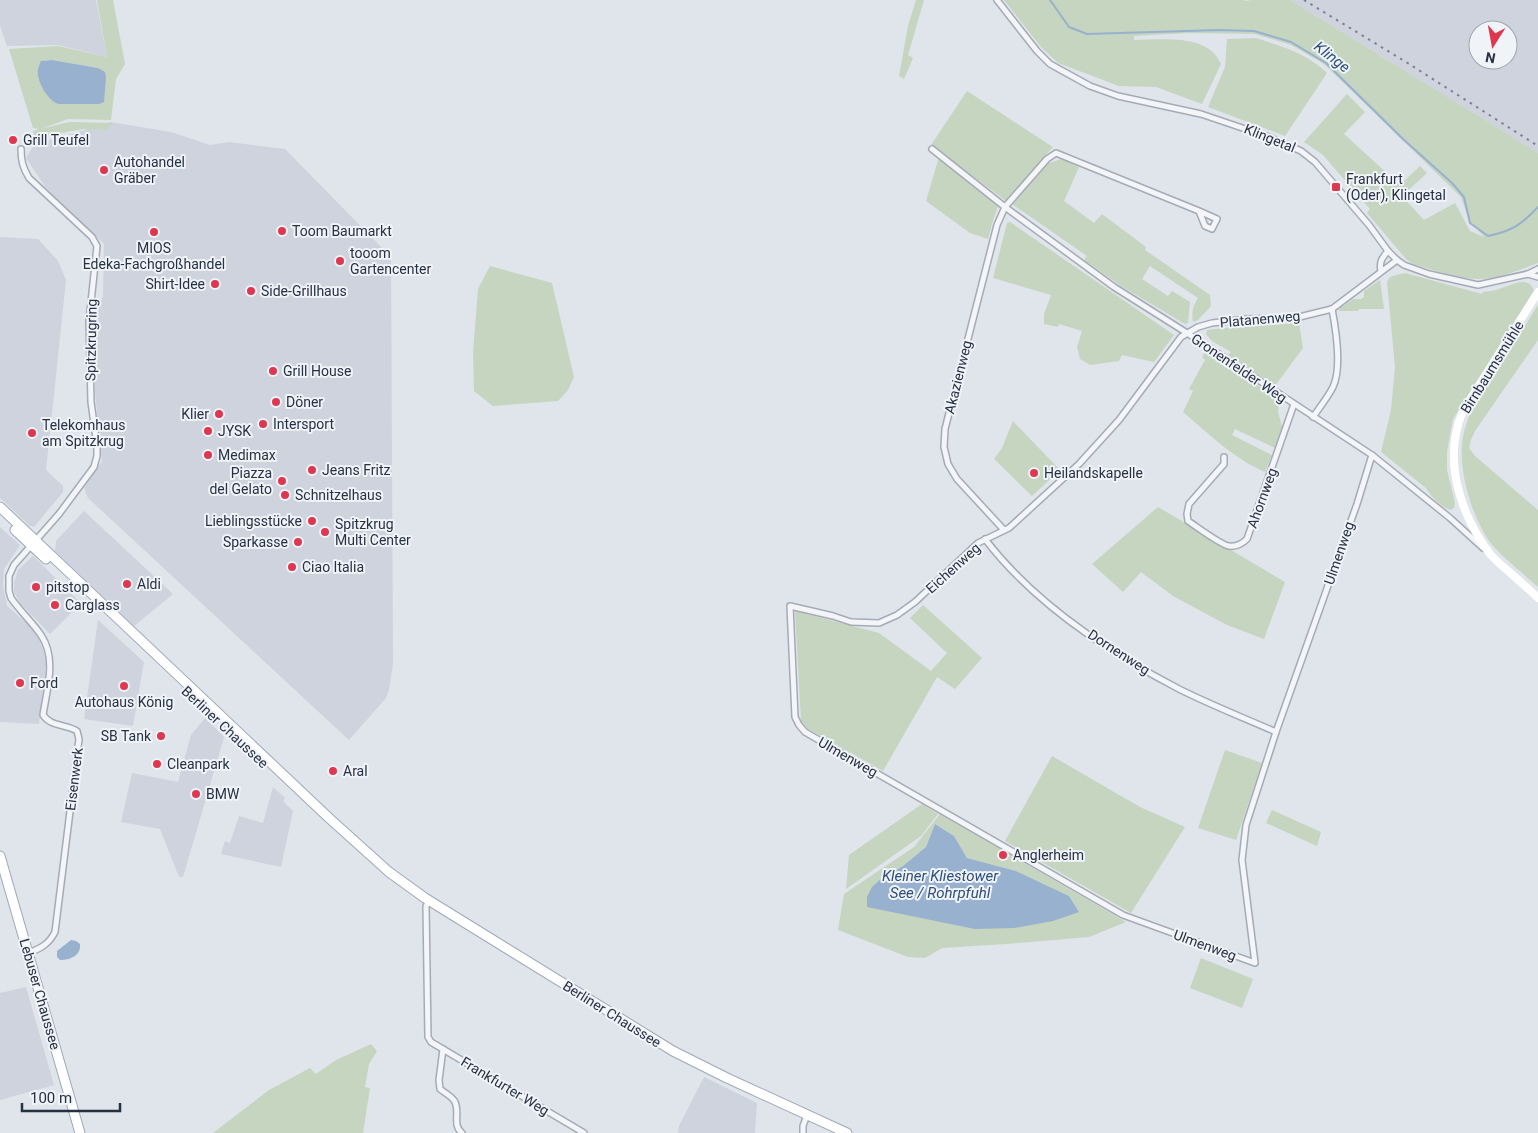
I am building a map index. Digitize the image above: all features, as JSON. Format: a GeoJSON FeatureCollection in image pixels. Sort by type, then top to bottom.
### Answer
{"type":"FeatureCollection","features":[{"type":"Feature","properties":{"kind":"main road","name":"Birnbaumsmühle"},"geometry":{"type":"LineString","coordinates":[[1491,556],[1472,524],[1459,491],[1454,465],[1458,422],[1466,406],[1538,292]]}},
{"type":"Feature","properties":{"kind":"main road","name":"Berliner Chaussee"},"geometry":{"type":"LineString","coordinates":[[0,507],[34,543]]}},
{"type":"Feature","properties":{"kind":"main road","name":"Berliner Chaussee"},"geometry":{"type":"LineString","coordinates":[[0,515],[34,543],[329,818],[389,872],[426,902],[674,1051],[727,1078],[847,1133]]}},
{"type":"Feature","properties":{"kind":"main road","name":"Gronenfelder Weg"},"geometry":{"type":"LineString","coordinates":[[1491,556],[1538,598]]}},
{"type":"Feature","properties":{"kind":"main road","name":"Lebuser Chaussee"},"geometry":{"type":"LineString","coordinates":[[0,856],[80,1133]]}},
{"type":"Feature","properties":{"kind":"street","name":"Klingetal"},"geometry":{"type":"LineString","coordinates":[[997,0],[1043,58],[1066,74],[1090,86],[1118,96],[1201,114],[1262,134],[1301,150],[1315,162],[1396,260],[1404,265],[1429,274],[1478,285],[1528,274],[1538,269]]}},
{"type":"Feature","properties":{"kind":"street","name":"Spitzkrugring"},"geometry":{"type":"LineString","coordinates":[[21,149],[24,171],[29,178],[92,237],[97,246],[89,321],[91,402],[97,456],[94,467],[59,514],[34,543]]}},
{"type":"Feature","properties":{"kind":"street","name":"Gronenfelder Weg"},"geometry":{"type":"LineString","coordinates":[[932,149],[1005,207],[1114,287],[1372,455],[1450,518],[1491,556]]}},
{"type":"Feature","properties":{"kind":"street"},"geometry":{"type":"LineString","coordinates":[[1005,207],[1047,158],[1056,153],[1198,211]]}},
{"type":"Feature","properties":{"kind":"street","name":"Akazienweg"},"geometry":{"type":"LineString","coordinates":[[1004,530],[957,479],[948,464],[944,447],[945,429],[959,371],[997,225],[1005,207]]}},
{"type":"Feature","properties":{"kind":"street"},"geometry":{"type":"LineString","coordinates":[[1381,271],[1379,264],[1388,251]]}},
{"type":"Feature","properties":{"kind":"street","name":"Platanenweg"},"geometry":{"type":"LineString","coordinates":[[1187,333],[1212,323],[1295,318],[1332,310],[1396,260]]}},
{"type":"Feature","properties":{"kind":"street"},"geometry":{"type":"LineString","coordinates":[[1528,274],[1538,278]]}},
{"type":"Feature","properties":{"kind":"street"},"geometry":{"type":"LineString","coordinates":[[1313,416],[1333,387],[1336,376],[1336,348],[1332,310]]}},
{"type":"Feature","properties":{"kind":"street","name":"Eichenweg"},"geometry":{"type":"LineString","coordinates":[[790,606],[851,622],[879,623],[897,615],[915,602],[978,542],[1009,528],[1079,464],[1119,420],[1187,333]]}},
{"type":"Feature","properties":{"kind":"street","name":"Ahornweg"},"geometry":{"type":"LineString","coordinates":[[1224,457],[1224,464],[1189,504],[1186,514],[1188,521],[1227,546],[1237,546],[1247,539],[1294,404]]}},
{"type":"Feature","properties":{"kind":"street","name":"Ulmenweg"},"geometry":{"type":"LineString","coordinates":[[790,606],[796,717],[799,725],[806,732],[1124,915],[1255,963],[1242,860],[1246,825],[1276,732],[1372,455]]}},
{"type":"Feature","properties":{"kind":"street","name":"Dornenweg"},"geometry":{"type":"LineString","coordinates":[[985,539],[1026,584],[1052,607],[1103,644],[1180,689],[1276,732]]}},
{"type":"Feature","properties":{"kind":"street","name":"Eisenwerk"},"geometry":{"type":"LineString","coordinates":[[29,953],[50,942],[55,932],[78,739],[77,731],[71,727],[53,724],[46,720],[43,715],[50,654],[42,636],[19,609],[11,598],[9,591],[9,576],[14,565],[34,543]]}},
{"type":"Feature","properties":{"kind":"street","name":"Frankfurter Weg"},"geometry":{"type":"LineString","coordinates":[[426,902],[428,1037],[431,1042],[584,1133]]}},
{"type":"Feature","properties":{"kind":"street"},"geometry":{"type":"LineString","coordinates":[[443,1049],[439,1080],[440,1089],[455,1100],[456,1126],[462,1133]]}},
{"type":"Feature","properties":{"kind":"street"},"geometry":{"type":"LineString","coordinates":[[803,1133],[803,1124],[807,1115]]}},
{"type":"Feature","properties":{"kind":"shaded area"},"geometry":{"type":"Polygon","coordinates":[[[0,0],[96,0],[107,57],[58,45],[7,46],[0,26],[0,0]]]}},
{"type":"Feature","properties":{"kind":"shaded area"},"geometry":{"type":"Polygon","coordinates":[[[1290,0],[1538,0],[1538,153],[1290,0]]]}},
{"type":"Feature","properties":{"kind":"shaded area"},"geometry":{"type":"Polygon","coordinates":[[[111,122],[171,132],[210,145],[229,142],[285,149],[391,257],[393,663],[386,698],[349,740],[88,498],[84,488],[102,461],[95,392],[93,316],[103,297],[104,244],[46,188],[26,158],[34,145],[111,122]]]}},
{"type":"Feature","properties":{"kind":"shaded area"},"geometry":{"type":"Polygon","coordinates":[[[0,237],[38,239],[58,261],[66,280],[46,470],[63,486],[63,492],[34,527],[30,526],[0,498],[0,237]]]}},
{"type":"Feature","properties":{"kind":"shaded area"},"geometry":{"type":"Polygon","coordinates":[[[84,511],[173,594],[134,626],[55,551],[56,541],[84,511]]]}},
{"type":"Feature","properties":{"kind":"shaded area"},"geometry":{"type":"Polygon","coordinates":[[[0,527],[20,545],[4,569],[3,585],[7,606],[29,625],[39,639],[46,664],[39,724],[0,722],[0,527]]]}},
{"type":"Feature","properties":{"kind":"shaded area"},"geometry":{"type":"Polygon","coordinates":[[[33,556],[81,603],[50,634],[20,603],[14,592],[14,583],[18,570],[33,556]]]}},
{"type":"Feature","properties":{"kind":"shaded area"},"geometry":{"type":"Polygon","coordinates":[[[98,620],[144,662],[133,726],[84,719],[98,620]]]}},
{"type":"Feature","properties":{"kind":"shaded area"},"geometry":{"type":"Polygon","coordinates":[[[205,718],[224,737],[183,877],[179,877],[160,829],[121,822],[132,773],[178,782],[191,735],[205,718]]]}},
{"type":"Feature","properties":{"kind":"shaded area"},"geometry":{"type":"Polygon","coordinates":[[[273,787],[285,798],[283,801],[293,811],[281,867],[221,854],[225,841],[230,843],[239,816],[263,823],[273,787]]]}},
{"type":"Feature","properties":{"kind":"shaded area"},"geometry":{"type":"Polygon","coordinates":[[[26,987],[54,1085],[0,1100],[0,993],[26,987]]]}},
{"type":"Feature","properties":{"kind":"shaded area"},"geometry":{"type":"Polygon","coordinates":[[[704,1077],[757,1103],[755,1133],[678,1133],[679,1126],[704,1077]]]}},
{"type":"Feature","properties":{"kind":"green space"},"geometry":{"type":"Polygon","coordinates":[[[97,0],[113,0],[125,64],[116,79],[111,120],[68,119],[40,129],[69,122],[112,123],[106,130],[83,129],[56,134],[36,141],[33,131],[39,129],[33,128],[9,49],[58,46],[107,57],[97,0]],[[52,60],[41,61],[58,104],[72,103],[98,68],[52,60]]]}},
{"type":"Feature","properties":{"kind":"green space"},"geometry":{"type":"Polygon","coordinates":[[[916,0],[924,0],[908,55],[913,58],[904,79],[899,76],[908,26],[916,0]]]}},
{"type":"Feature","properties":{"kind":"green space"},"geometry":{"type":"Polygon","coordinates":[[[1004,0],[1290,0],[1538,153],[1538,263],[1501,276],[1478,279],[1445,273],[1413,264],[1406,259],[1367,213],[1370,209],[1323,155],[1304,142],[1347,94],[1365,112],[1344,134],[1400,185],[1420,166],[1427,173],[1402,196],[1424,220],[1455,203],[1470,231],[1484,237],[1469,220],[1461,197],[1324,64],[1291,45],[1255,34],[1189,33],[1134,36],[1134,40],[1183,40],[1206,47],[1215,54],[1221,64],[1202,104],[1156,87],[1119,86],[1058,63],[1041,47],[1004,0]]]}},
{"type":"Feature","properties":{"kind":"green space"},"geometry":{"type":"Polygon","coordinates":[[[1256,38],[1303,56],[1320,66],[1327,73],[1285,136],[1208,107],[1225,67],[1227,39],[1256,38]]]}},
{"type":"Feature","properties":{"kind":"green space"},"geometry":{"type":"Polygon","coordinates":[[[967,91],[1053,147],[1006,201],[931,145],[967,91]]]}},
{"type":"Feature","properties":{"kind":"green space"},"geometry":{"type":"Polygon","coordinates":[[[939,157],[998,206],[988,239],[970,233],[926,201],[939,157]]]}},
{"type":"Feature","properties":{"kind":"green space"},"geometry":{"type":"Polygon","coordinates":[[[1062,159],[1079,167],[1064,201],[1094,223],[1102,214],[1146,247],[1145,250],[1210,295],[1211,306],[1198,320],[1193,322],[1192,315],[1198,298],[1150,266],[1142,279],[1168,296],[1172,291],[1190,302],[1188,323],[1185,324],[1121,286],[1084,260],[1087,256],[1012,204],[1046,164],[1062,159]]]}},
{"type":"Feature","properties":{"kind":"green space"},"geometry":{"type":"Polygon","coordinates":[[[1010,222],[1174,335],[1154,362],[1122,355],[1119,361],[1090,365],[1080,359],[1077,347],[1082,331],[1059,324],[1058,327],[1044,324],[1044,314],[1051,295],[993,278],[1007,223],[1010,222]]]}},
{"type":"Feature","properties":{"kind":"green space"},"geometry":{"type":"Polygon","coordinates":[[[490,266],[552,283],[574,377],[568,390],[558,401],[493,406],[474,391],[473,353],[478,289],[490,266]]]}},
{"type":"Feature","properties":{"kind":"green space"},"geometry":{"type":"Polygon","coordinates":[[[1405,273],[1482,294],[1483,292],[1519,282],[1528,283],[1534,291],[1453,419],[1447,451],[1447,470],[1455,503],[1454,508],[1450,510],[1440,504],[1426,488],[1381,452],[1391,410],[1395,367],[1387,282],[1392,277],[1405,273]]]}},
{"type":"Feature","properties":{"kind":"green space"},"geometry":{"type":"Polygon","coordinates":[[[1380,280],[1384,309],[1339,311],[1339,309],[1353,299],[1364,297],[1364,291],[1380,280]]]}},
{"type":"Feature","properties":{"kind":"green space"},"geometry":{"type":"Polygon","coordinates":[[[1538,305],[1538,340],[1475,431],[1469,448],[1475,456],[1538,510],[1538,587],[1500,553],[1487,538],[1475,513],[1466,484],[1463,470],[1462,444],[1465,427],[1471,411],[1538,305]]]}},
{"type":"Feature","properties":{"kind":"green space"},"geometry":{"type":"Polygon","coordinates":[[[1299,323],[1303,348],[1275,386],[1228,355],[1231,352],[1212,341],[1206,334],[1207,330],[1299,323]]]}},
{"type":"Feature","properties":{"kind":"green space"},"geometry":{"type":"Polygon","coordinates":[[[1206,350],[1279,400],[1278,412],[1282,427],[1275,448],[1235,429],[1232,435],[1272,455],[1265,472],[1232,453],[1183,412],[1193,391],[1189,389],[1205,360],[1202,357],[1206,350]]]}},
{"type":"Feature","properties":{"kind":"green space"},"geometry":{"type":"Polygon","coordinates":[[[1013,421],[1060,470],[1032,496],[994,459],[1002,448],[1013,421]]]}},
{"type":"Feature","properties":{"kind":"green space"},"geometry":{"type":"Polygon","coordinates":[[[1158,507],[1285,582],[1264,639],[1227,625],[1173,596],[1141,572],[1123,592],[1092,564],[1158,507]]]}},
{"type":"Feature","properties":{"kind":"green space"},"geometry":{"type":"Polygon","coordinates":[[[923,605],[982,658],[955,689],[937,677],[883,771],[807,728],[801,721],[795,611],[879,633],[931,671],[947,653],[910,618],[923,605]]]}},
{"type":"Feature","properties":{"kind":"green space"},"geometry":{"type":"Polygon","coordinates":[[[1225,750],[1262,763],[1236,840],[1198,828],[1225,750]]]}},
{"type":"Feature","properties":{"kind":"green space"},"geometry":{"type":"Polygon","coordinates":[[[1052,756],[1140,807],[1185,827],[1131,913],[1005,841],[1052,756]]]}},
{"type":"Feature","properties":{"kind":"green space"},"geometry":{"type":"Polygon","coordinates":[[[922,804],[938,814],[921,836],[846,889],[849,855],[922,804]]]}},
{"type":"Feature","properties":{"kind":"green space"},"geometry":{"type":"Polygon","coordinates":[[[1272,810],[1321,832],[1317,846],[1266,823],[1272,810]]]}},
{"type":"Feature","properties":{"kind":"green space"},"geometry":{"type":"Polygon","coordinates":[[[940,814],[1126,922],[1089,937],[942,948],[925,958],[908,957],[838,930],[844,894],[914,847],[940,814]],[[935,824],[926,847],[903,866],[882,878],[1079,912],[1069,896],[1016,871],[967,858],[954,836],[935,824]]]}},
{"type":"Feature","properties":{"kind":"green space"},"geometry":{"type":"Polygon","coordinates":[[[1201,958],[1253,979],[1242,1008],[1190,988],[1201,958]]]}},
{"type":"Feature","properties":{"kind":"green space"},"geometry":{"type":"Polygon","coordinates":[[[371,1044],[377,1051],[369,1064],[365,1087],[370,1088],[363,1133],[213,1133],[269,1090],[310,1068],[316,1074],[336,1060],[371,1044]]]}},
{"type":"Feature","properties":{"kind":"water"},"geometry":{"type":"Polygon","coordinates":[[[52,60],[98,68],[105,72],[104,102],[99,104],[58,104],[54,102],[43,89],[38,73],[41,61],[52,60]]]}},
{"type":"Feature","properties":{"kind":"water","name":"Kleiner Kliestower See / Rohrpfuhl"},"geometry":{"type":"Polygon","coordinates":[[[935,824],[954,836],[967,858],[1016,871],[1069,896],[1079,912],[1053,921],[1014,928],[975,929],[867,907],[867,897],[872,887],[882,878],[903,866],[926,847],[935,824]]]}},
{"type":"Feature","properties":{"kind":"water"},"geometry":{"type":"Polygon","coordinates":[[[71,940],[80,944],[79,952],[71,958],[60,960],[57,957],[57,951],[71,940]]]}},
{"type":"Feature","properties":{"kind":"waterway","name":"Klinge"},"geometry":{"type":"LineString","coordinates":[[1050,0],[1069,27],[1087,34],[1219,30],[1254,31],[1291,42],[1326,63],[1403,139],[1452,183],[1464,197],[1470,223],[1488,236],[1504,232],[1516,226],[1538,207]]}},
{"type":"Feature","properties":{"kind":"railway"},"geometry":{"type":"LineString","coordinates":[[1304,0],[1538,146]]}},
{"type":"Feature","properties":{"kind":"place","name":"Grill Teufel"},"geometry":{"type":"Point","coordinates":[13,140]}},
{"type":"Feature","properties":{"kind":"place","name":"Autohandel Gräber"},"geometry":{"type":"Point","coordinates":[104,170]}},
{"type":"Feature","properties":{"kind":"place","name":"Frankfurt (Oder), Klingetal"},"geometry":{"type":"Point","coordinates":[1336,187]}},
{"type":"Feature","properties":{"kind":"place","name":"Toom Baumarkt"},"geometry":{"type":"Point","coordinates":[282,231]}},
{"type":"Feature","properties":{"kind":"place","name":"MIOS Edeka-Fachgroßhandel"},"geometry":{"type":"Point","coordinates":[154,232]}},
{"type":"Feature","properties":{"kind":"place","name":"tooom Gartencenter"},"geometry":{"type":"Point","coordinates":[340,261]}},
{"type":"Feature","properties":{"kind":"place","name":"Shirt-Idee"},"geometry":{"type":"Point","coordinates":[215,284]}},
{"type":"Feature","properties":{"kind":"place","name":"Side-Grillhaus"},"geometry":{"type":"Point","coordinates":[251,291]}},
{"type":"Feature","properties":{"kind":"place","name":"Grill House"},"geometry":{"type":"Point","coordinates":[273,371]}},
{"type":"Feature","properties":{"kind":"place","name":"Döner"},"geometry":{"type":"Point","coordinates":[276,402]}},
{"type":"Feature","properties":{"kind":"place","name":"Klier"},"geometry":{"type":"Point","coordinates":[219,414]}},
{"type":"Feature","properties":{"kind":"place","name":"Intersport"},"geometry":{"type":"Point","coordinates":[263,424]}},
{"type":"Feature","properties":{"kind":"place","name":"JYSK"},"geometry":{"type":"Point","coordinates":[208,431]}},
{"type":"Feature","properties":{"kind":"place","name":"Telekomhaus am Spitzkrug"},"geometry":{"type":"Point","coordinates":[32,433]}},
{"type":"Feature","properties":{"kind":"place","name":"Medimax"},"geometry":{"type":"Point","coordinates":[208,455]}},
{"type":"Feature","properties":{"kind":"place","name":"Jeans Fritz"},"geometry":{"type":"Point","coordinates":[312,470]}},
{"type":"Feature","properties":{"kind":"place","name":"Heilandskapelle"},"geometry":{"type":"Point","coordinates":[1034,473]}},
{"type":"Feature","properties":{"kind":"place","name":"Piazza del Gelato"},"geometry":{"type":"Point","coordinates":[282,481]}},
{"type":"Feature","properties":{"kind":"place","name":"Schnitzelhaus"},"geometry":{"type":"Point","coordinates":[285,495]}},
{"type":"Feature","properties":{"kind":"place","name":"Lieblingsstücke"},"geometry":{"type":"Point","coordinates":[312,521]}},
{"type":"Feature","properties":{"kind":"place","name":"Spitzkrug Multi Center"},"geometry":{"type":"Point","coordinates":[325,532]}},
{"type":"Feature","properties":{"kind":"place","name":"Sparkasse"},"geometry":{"type":"Point","coordinates":[298,542]}},
{"type":"Feature","properties":{"kind":"place","name":"Ciao Italia"},"geometry":{"type":"Point","coordinates":[292,567]}},
{"type":"Feature","properties":{"kind":"place","name":"Aldi"},"geometry":{"type":"Point","coordinates":[127,584]}},
{"type":"Feature","properties":{"kind":"place","name":"pitstop"},"geometry":{"type":"Point","coordinates":[36,587]}},
{"type":"Feature","properties":{"kind":"place","name":"Carglass"},"geometry":{"type":"Point","coordinates":[55,605]}},
{"type":"Feature","properties":{"kind":"place","name":"Ford"},"geometry":{"type":"Point","coordinates":[20,683]}},
{"type":"Feature","properties":{"kind":"place","name":"Autohaus König"},"geometry":{"type":"Point","coordinates":[124,686]}},
{"type":"Feature","properties":{"kind":"place","name":"SB Tank"},"geometry":{"type":"Point","coordinates":[161,736]}},
{"type":"Feature","properties":{"kind":"place","name":"Cleanpark"},"geometry":{"type":"Point","coordinates":[157,764]}},
{"type":"Feature","properties":{"kind":"place","name":"Aral"},"geometry":{"type":"Point","coordinates":[333,771]}},
{"type":"Feature","properties":{"kind":"place","name":"BMW"},"geometry":{"type":"Point","coordinates":[196,794]}},
{"type":"Feature","properties":{"kind":"place","name":"Anglerheim"},"geometry":{"type":"Point","coordinates":[1003,855]}}]}
